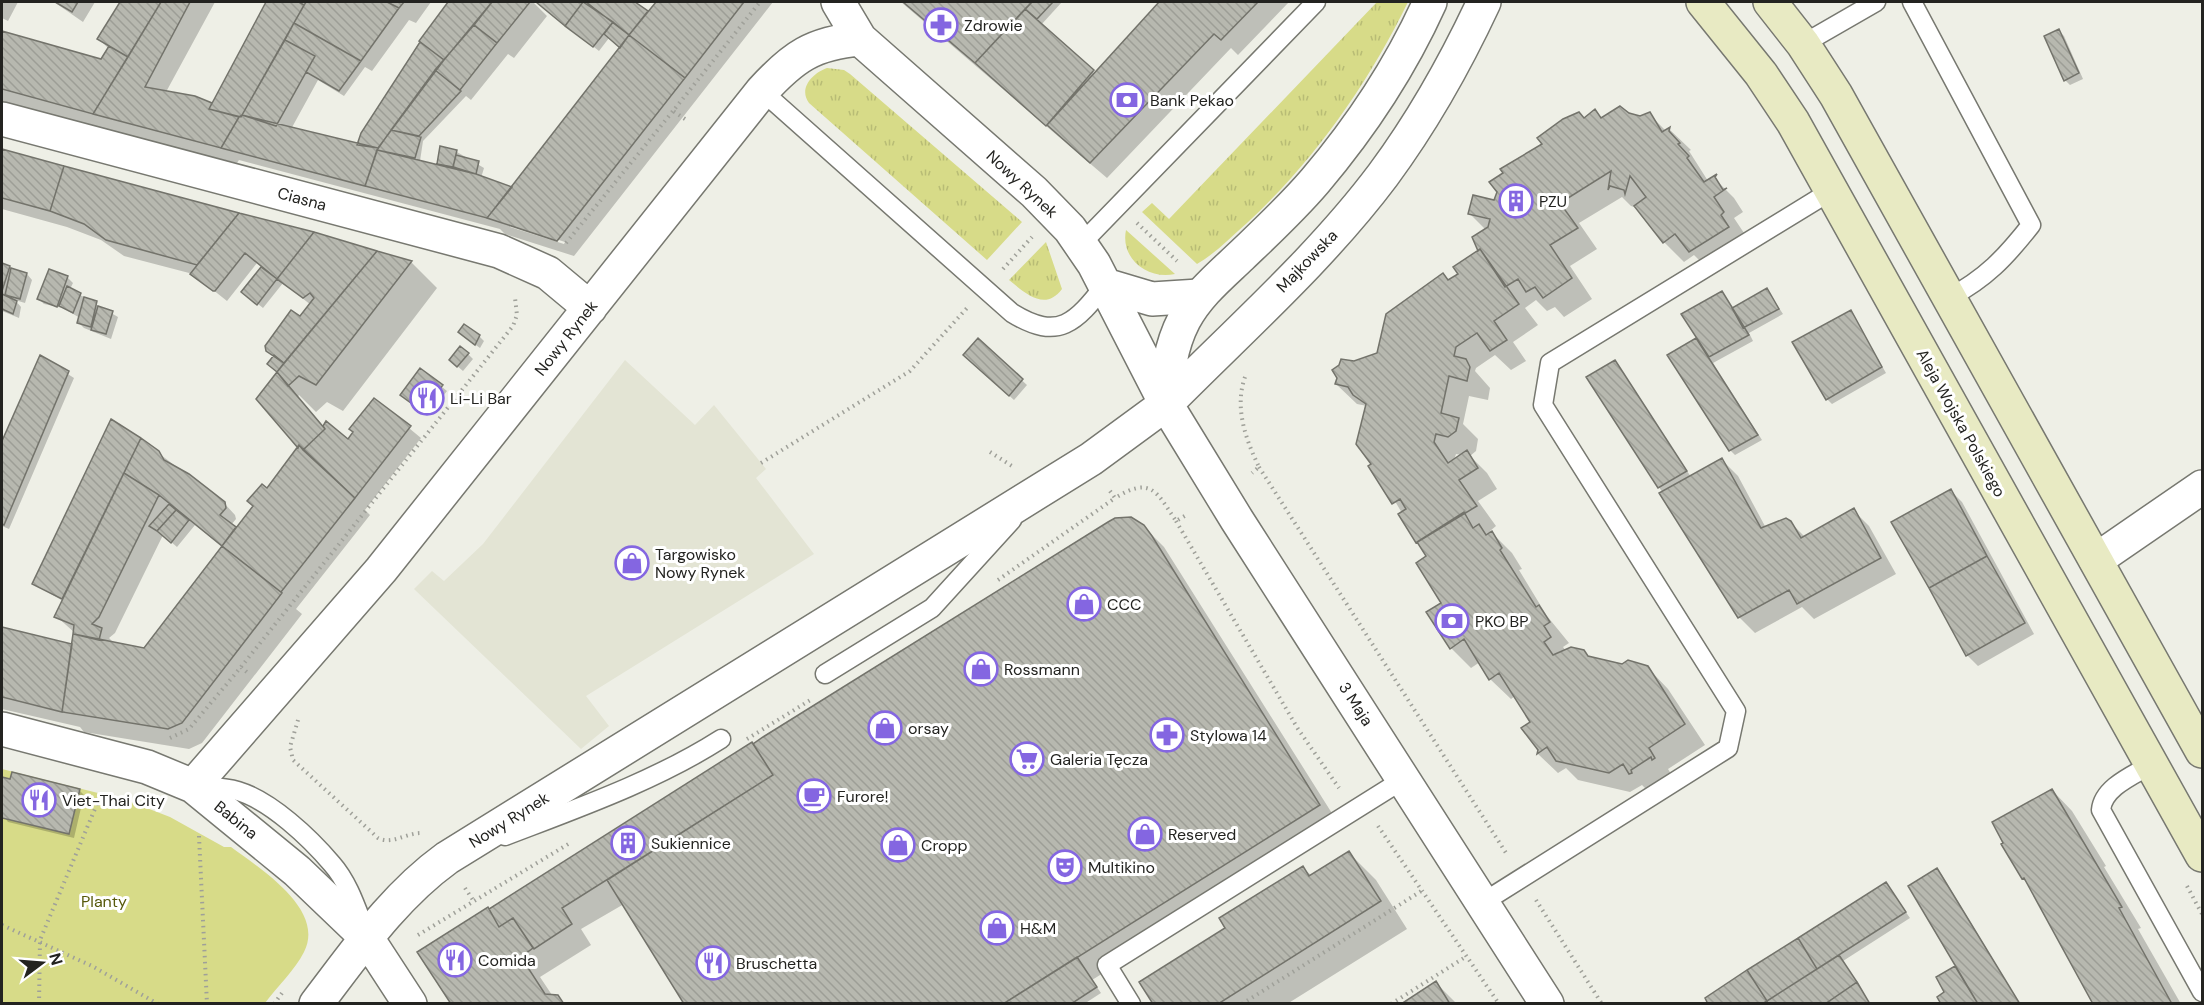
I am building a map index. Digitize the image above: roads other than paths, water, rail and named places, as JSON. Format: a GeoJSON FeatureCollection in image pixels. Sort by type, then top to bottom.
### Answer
{"type":"FeatureCollection","features":[{"type":"Feature","properties":{"kind":"main road","name":"Aleja Wojska Polskiego"},"geometry":{"type":"LineString","coordinates":[[1703,2],[1761,74],[1793,123],[2202,855]]}},
{"type":"Feature","properties":{"kind":"main road"},"geometry":{"type":"LineString","coordinates":[[1770,2],[1803,44],[1836,95],[2202,751]]}},
{"type":"Feature","properties":{"kind":"street"},"geometry":{"type":"LineString","coordinates":[[838,2],[860,39]]}},
{"type":"Feature","properties":{"kind":"street"},"geometry":{"type":"LineString","coordinates":[[1105,285],[1152,299],[1175,300],[1192,283],[1274,225],[1346,143],[1402,55],[1430,2]]}},
{"type":"Feature","properties":{"kind":"street","name":"Majkowska"},"geometry":{"type":"LineString","coordinates":[[1166,404],[1315,254],[1382,176],[1442,84],[1484,2]]}},
{"type":"Feature","properties":{"kind":"street","name":"Nowy Rynek"},"geometry":{"type":"LineString","coordinates":[[193,786],[381,570],[762,91],[796,57],[815,47],[860,39],[1055,212],[1081,244],[1105,285],[1166,404],[1120,440],[1038,492],[437,847],[408,889],[316,1004]]}},
{"type":"Feature","properties":{"kind":"street","name":"Ciasna"},"geometry":{"type":"LineString","coordinates":[[2,119],[499,251],[548,273],[590,308]]}},
{"type":"Feature","properties":{"kind":"street"},"geometry":{"type":"LineString","coordinates":[[1166,404],[1167,377],[1173,347],[1184,320],[1192,283]]}},
{"type":"Feature","properties":{"kind":"street","name":"3 Maja"},"geometry":{"type":"LineString","coordinates":[[1166,404],[1237,520],[1547,1004]]}},
{"type":"Feature","properties":{"kind":"street"},"geometry":{"type":"LineString","coordinates":[[2096,560],[2202,487]]}},
{"type":"Feature","properties":{"kind":"street","name":"Babina"},"geometry":{"type":"LineString","coordinates":[[2,729],[147,767],[193,786],[297,872],[367,938],[410,1004]]}},
{"type":"Feature","properties":{"kind":"lane"},"geometry":{"type":"LineString","coordinates":[[1081,244],[1316,2]]}},
{"type":"Feature","properties":{"kind":"lane"},"geometry":{"type":"LineString","coordinates":[[1803,44],[1876,2]]}},
{"type":"Feature","properties":{"kind":"lane"},"geometry":{"type":"LineString","coordinates":[[1912,2],[2031,225],[2005,259],[1978,282],[1949,298]]}},
{"type":"Feature","properties":{"kind":"lane"},"geometry":{"type":"LineString","coordinates":[[762,91],[985,289],[1028,322],[1044,328],[1060,327],[1075,320],[1105,285]]}},
{"type":"Feature","properties":{"kind":"lane"},"geometry":{"type":"LineString","coordinates":[[1482,903],[1728,748],[1736,711],[1543,405],[1550,363],[1831,190]]}},
{"type":"Feature","properties":{"kind":"lane"},"geometry":{"type":"LineString","coordinates":[[825,674],[932,608],[1038,492]]}},
{"type":"Feature","properties":{"kind":"lane"},"geometry":{"type":"LineString","coordinates":[[437,847],[578,808],[690,759],[722,739]]}},
{"type":"Feature","properties":{"kind":"lane"},"geometry":{"type":"LineString","coordinates":[[2152,764],[2108,792],[2102,800],[2101,810],[2202,992]]}},
{"type":"Feature","properties":{"kind":"lane"},"geometry":{"type":"LineString","coordinates":[[1126,1002],[1107,965],[1404,779]]}},
{"type":"Feature","properties":{"kind":"place","name":"Zdrowie"},"geometry":{"type":"Point","coordinates":[941,25]}},
{"type":"Feature","properties":{"kind":"place","name":"Bank Pekao"},"geometry":{"type":"Point","coordinates":[1127,100]}},
{"type":"Feature","properties":{"kind":"place","name":"PZU"},"geometry":{"type":"Point","coordinates":[1516,201]}},
{"type":"Feature","properties":{"kind":"place","name":"Li-Li Bar"},"geometry":{"type":"Point","coordinates":[427,398]}},
{"type":"Feature","properties":{"kind":"place","name":"Targowisko Nowy Rynek"},"geometry":{"type":"Point","coordinates":[632,563]}},
{"type":"Feature","properties":{"kind":"place","name":"CCC"},"geometry":{"type":"Point","coordinates":[1084,604]}},
{"type":"Feature","properties":{"kind":"place","name":"PKO BP"},"geometry":{"type":"Point","coordinates":[1452,621]}},
{"type":"Feature","properties":{"kind":"place","name":"Rossmann"},"geometry":{"type":"Point","coordinates":[981,669]}},
{"type":"Feature","properties":{"kind":"place","name":"orsay"},"geometry":{"type":"Point","coordinates":[885,728]}},
{"type":"Feature","properties":{"kind":"place","name":"Stylowa 14"},"geometry":{"type":"Point","coordinates":[1167,735]}},
{"type":"Feature","properties":{"kind":"place","name":"Galeria Tęcza"},"geometry":{"type":"Point","coordinates":[1027,759]}},
{"type":"Feature","properties":{"kind":"place","name":"Furore!"},"geometry":{"type":"Point","coordinates":[814,796]}},
{"type":"Feature","properties":{"kind":"place","name":"Viet-Thai City"},"geometry":{"type":"Point","coordinates":[39,800]}},
{"type":"Feature","properties":{"kind":"place","name":"Reserved"},"geometry":{"type":"Point","coordinates":[1145,834]}},
{"type":"Feature","properties":{"kind":"place","name":"Sukiennice"},"geometry":{"type":"Point","coordinates":[628,843]}},
{"type":"Feature","properties":{"kind":"place","name":"Cropp"},"geometry":{"type":"Point","coordinates":[898,845]}},
{"type":"Feature","properties":{"kind":"place","name":"Multikino"},"geometry":{"type":"Point","coordinates":[1065,867]}},
{"type":"Feature","properties":{"kind":"place","name":"H&M"},"geometry":{"type":"Point","coordinates":[997,928]}},
{"type":"Feature","properties":{"kind":"place","name":"Comida"},"geometry":{"type":"Point","coordinates":[455,960]}},
{"type":"Feature","properties":{"kind":"place","name":"Bruschetta"},"geometry":{"type":"Point","coordinates":[713,963]}},
{"type":"Feature","properties":{"kind":"park label","name":"Planty"},"geometry":{"type":"Point","coordinates":[104,901]}}]}
